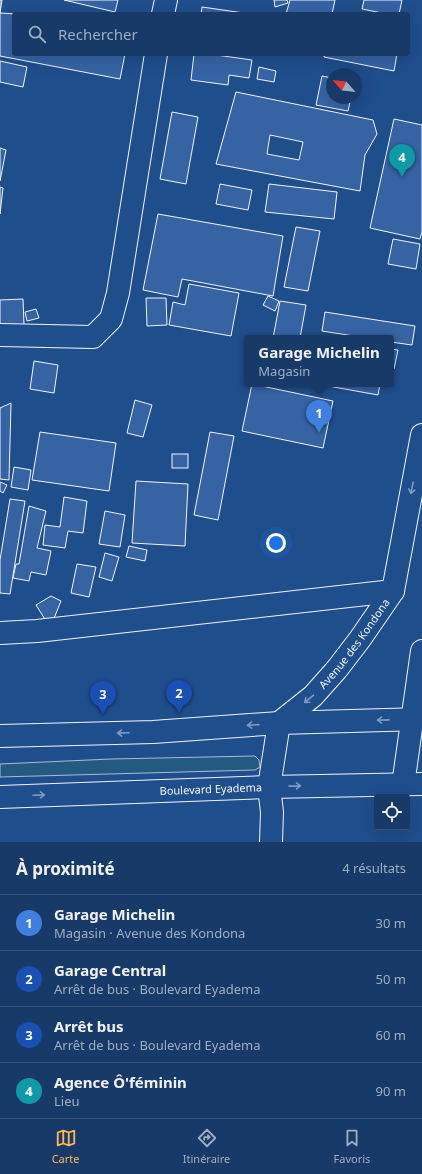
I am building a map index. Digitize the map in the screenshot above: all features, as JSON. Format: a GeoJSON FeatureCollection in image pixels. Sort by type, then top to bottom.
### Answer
{"type":"FeatureCollection","features":[{"type":"Feature","properties":{"kind":"main road"},"geometry":{"type":"LineString","coordinates":[[163,12],[166,0]]}},
{"type":"Feature","properties":{"kind":"main road"},"geometry":{"type":"LineString","coordinates":[[0,335],[93,337],[111,319],[118,293],[156,56]]}},
{"type":"Feature","properties":{"kind":"main road","name":"Avenue des Kondona"},"geometry":{"type":"LineString","coordinates":[[279,723],[313,696],[336,669],[393,592],[422,435]]}},
{"type":"Feature","properties":{"kind":"main road"},"geometry":{"type":"LineString","coordinates":[[0,633],[36,631],[393,592]]}},
{"type":"Feature","properties":{"kind":"main road"},"geometry":{"type":"LineString","coordinates":[[412,784],[422,652]]}},
{"type":"Feature","properties":{"kind":"main road"},"geometry":{"type":"LineString","coordinates":[[0,736],[153,732],[279,723],[417,720]]}},
{"type":"Feature","properties":{"kind":"main road"},"geometry":{"type":"LineString","coordinates":[[271,842],[272,812],[269,787],[279,723]]}},
{"type":"Feature","properties":{"kind":"main road","name":"Boulevard Eyadema"},"geometry":{"type":"LineString","coordinates":[[0,797],[269,787],[412,784]]}},
{"type":"Feature","properties":{"kind":"shaded area"},"geometry":{"type":"Polygon","coordinates":[[[255,756],[259,760],[260,767],[255,770],[0,777],[0,764],[111,759],[255,756]]]}},
{"type":"Feature","properties":{"kind":"building"},"geometry":{"type":"Polygon","coordinates":[[[0,0],[2,0],[0,13],[0,0]]]}},
{"type":"Feature","properties":{"kind":"building"},"geometry":{"type":"Polygon","coordinates":[[[64,0],[118,0],[115,12],[64,0]]]}},
{"type":"Feature","properties":{"kind":"building"},"geometry":{"type":"Polygon","coordinates":[[[274,0],[287,0],[288,3],[275,7],[274,0]]]}},
{"type":"Feature","properties":{"kind":"building"},"geometry":{"type":"Polygon","coordinates":[[[290,0],[335,0],[332,12],[287,12],[290,0]]]}},
{"type":"Feature","properties":{"kind":"building"},"geometry":{"type":"Polygon","coordinates":[[[364,0],[402,0],[399,12],[377,12],[362,9],[364,0]]]}},
{"type":"Feature","properties":{"kind":"building"},"geometry":{"type":"Polygon","coordinates":[[[202,7],[237,12],[201,12],[202,7]]]}},
{"type":"Feature","properties":{"kind":"building"},"geometry":{"type":"Polygon","coordinates":[[[0,13],[12,14],[12,56],[125,56],[120,79],[0,56],[0,13]]]}},
{"type":"Feature","properties":{"kind":"building"},"geometry":{"type":"Polygon","coordinates":[[[194,56],[223,56],[252,60],[249,78],[229,75],[228,85],[191,80],[194,56]]]}},
{"type":"Feature","properties":{"kind":"building"},"geometry":{"type":"Polygon","coordinates":[[[324,56],[397,56],[394,71],[324,56]]]}},
{"type":"Feature","properties":{"kind":"building"},"geometry":{"type":"Polygon","coordinates":[[[0,61],[27,67],[23,87],[0,82],[0,61]]]}},
{"type":"Feature","properties":{"kind":"building"},"geometry":{"type":"Polygon","coordinates":[[[259,67],[276,71],[274,82],[257,79],[259,67]]]}},
{"type":"Feature","properties":{"kind":"building"},"geometry":{"type":"Polygon","coordinates":[[[322,76],[326,77],[326,104],[350,104],[348,111],[316,105],[322,76]]]}},
{"type":"Feature","properties":{"kind":"building"},"geometry":{"type":"Polygon","coordinates":[[[236,92],[373,120],[377,134],[365,155],[360,191],[216,164],[236,92]],[[270,135],[267,154],[299,160],[303,142],[270,135]]]}},
{"type":"Feature","properties":{"kind":"building"},"geometry":{"type":"Polygon","coordinates":[[[172,112],[198,117],[186,184],[160,179],[172,112]]]}},
{"type":"Feature","properties":{"kind":"building"},"geometry":{"type":"Polygon","coordinates":[[[394,119],[422,125],[422,232],[420,239],[370,228],[394,119]]]}},
{"type":"Feature","properties":{"kind":"building"},"geometry":{"type":"Polygon","coordinates":[[[0,148],[6,150],[0,181],[0,148]]]}},
{"type":"Feature","properties":{"kind":"building"},"geometry":{"type":"Polygon","coordinates":[[[220,184],[252,190],[248,210],[216,204],[220,184]]]}},
{"type":"Feature","properties":{"kind":"building"},"geometry":{"type":"Polygon","coordinates":[[[269,184],[337,192],[334,219],[265,212],[269,184]]]}},
{"type":"Feature","properties":{"kind":"building"},"geometry":{"type":"Polygon","coordinates":[[[0,187],[3,188],[0,214],[0,187]]]}},
{"type":"Feature","properties":{"kind":"building"},"geometry":{"type":"Polygon","coordinates":[[[158,214],[283,236],[273,296],[182,279],[178,297],[143,290],[158,214]]]}},
{"type":"Feature","properties":{"kind":"building"},"geometry":{"type":"Polygon","coordinates":[[[296,227],[320,231],[308,291],[284,287],[296,227]]]}},
{"type":"Feature","properties":{"kind":"building"},"geometry":{"type":"Polygon","coordinates":[[[393,239],[420,244],[416,269],[388,264],[393,239]]]}},
{"type":"Feature","properties":{"kind":"building"},"geometry":{"type":"Polygon","coordinates":[[[189,284],[239,293],[231,336],[169,325],[173,302],[185,305],[189,284]]]}},
{"type":"Feature","properties":{"kind":"building"},"geometry":{"type":"Polygon","coordinates":[[[268,296],[279,301],[275,311],[263,305],[268,296]]]}},
{"type":"Feature","properties":{"kind":"building"},"geometry":{"type":"Polygon","coordinates":[[[146,298],[166,298],[167,325],[147,326],[146,298]]]}},
{"type":"Feature","properties":{"kind":"building"},"geometry":{"type":"Polygon","coordinates":[[[23,299],[24,325],[0,327],[0,300],[23,299]]]}},
{"type":"Feature","properties":{"kind":"building"},"geometry":{"type":"Polygon","coordinates":[[[280,301],[306,305],[301,335],[274,335],[280,301]]]}},
{"type":"Feature","properties":{"kind":"building"},"geometry":{"type":"Polygon","coordinates":[[[36,309],[39,318],[27,321],[25,312],[36,309]]]}},
{"type":"Feature","properties":{"kind":"building"},"geometry":{"type":"Polygon","coordinates":[[[325,312],[415,326],[412,345],[394,342],[394,335],[348,335],[322,331],[325,312]]]}},
{"type":"Feature","properties":{"kind":"building"},"geometry":{"type":"Polygon","coordinates":[[[394,349],[398,350],[394,369],[394,349]]]}},
{"type":"Feature","properties":{"kind":"building"},"geometry":{"type":"Polygon","coordinates":[[[34,361],[58,365],[54,393],[30,389],[34,361]]]}},
{"type":"Feature","properties":{"kind":"building"},"geometry":{"type":"Polygon","coordinates":[[[251,387],[266,387],[333,401],[323,448],[242,431],[251,387]]]}},
{"type":"Feature","properties":{"kind":"building"},"geometry":{"type":"Polygon","coordinates":[[[334,387],[379,387],[378,395],[334,387]]]}},
{"type":"Feature","properties":{"kind":"building"},"geometry":{"type":"Polygon","coordinates":[[[135,400],[152,405],[143,437],[127,433],[135,400]]]}},
{"type":"Feature","properties":{"kind":"building"},"geometry":{"type":"Polygon","coordinates":[[[11,403],[9,480],[0,479],[0,408],[11,403]]]}},
{"type":"Feature","properties":{"kind":"building"},"geometry":{"type":"Polygon","coordinates":[[[40,432],[116,443],[109,491],[32,480],[40,432]]]}},
{"type":"Feature","properties":{"kind":"building"},"geometry":{"type":"Polygon","coordinates":[[[210,432],[234,436],[218,520],[194,515],[210,432]]]}},
{"type":"Feature","properties":{"kind":"building"},"geometry":{"type":"Polygon","coordinates":[[[172,454],[188,454],[188,468],[172,468],[172,454]]]}},
{"type":"Feature","properties":{"kind":"building"},"geometry":{"type":"Polygon","coordinates":[[[14,467],[31,470],[28,490],[11,487],[14,467]]]}},
{"type":"Feature","properties":{"kind":"building"},"geometry":{"type":"Polygon","coordinates":[[[136,481],[188,484],[185,546],[132,543],[136,481]]]}},
{"type":"Feature","properties":{"kind":"building"},"geometry":{"type":"Polygon","coordinates":[[[0,482],[7,485],[3,493],[0,491],[0,482]]]}},
{"type":"Feature","properties":{"kind":"building"},"geometry":{"type":"Polygon","coordinates":[[[64,497],[87,501],[83,533],[68,531],[65,548],[43,545],[45,525],[60,527],[64,497]]]}},
{"type":"Feature","properties":{"kind":"building"},"geometry":{"type":"Polygon","coordinates":[[[10,499],[25,501],[10,594],[0,593],[0,560],[10,499]]]}},
{"type":"Feature","properties":{"kind":"building"},"geometry":{"type":"Polygon","coordinates":[[[29,506],[46,511],[37,548],[51,551],[46,575],[31,572],[29,581],[13,578],[16,564],[19,564],[29,506]]]}},
{"type":"Feature","properties":{"kind":"building"},"geometry":{"type":"Polygon","coordinates":[[[105,511],[125,515],[120,547],[99,544],[105,511]]]}},
{"type":"Feature","properties":{"kind":"building"},"geometry":{"type":"Polygon","coordinates":[[[129,546],[147,550],[145,561],[126,557],[129,546]]]}},
{"type":"Feature","properties":{"kind":"building"},"geometry":{"type":"Polygon","coordinates":[[[105,553],[119,557],[112,581],[99,577],[105,553]]]}},
{"type":"Feature","properties":{"kind":"building"},"geometry":{"type":"Polygon","coordinates":[[[77,564],[96,567],[89,597],[71,593],[77,564]]]}},
{"type":"Feature","properties":{"kind":"building"},"geometry":{"type":"Polygon","coordinates":[[[51,596],[61,601],[53,621],[46,621],[36,605],[51,596]]]}},
{"type":"Feature","properties":{"kind":"place","name":"Agence Ô'féminin"},"geometry":{"type":"Point","coordinates":[402,177]}},
{"type":"Feature","properties":{"kind":"place","name":"Garage Michelin"},"geometry":{"type":"Point","coordinates":[319,433]}},
{"type":"Feature","properties":{"kind":"place","name":"Garage Central"},"geometry":{"type":"Point","coordinates":[179,713]}},
{"type":"Feature","properties":{"kind":"place","name":"Arrêt bus"},"geometry":{"type":"Point","coordinates":[103,714]}}]}
